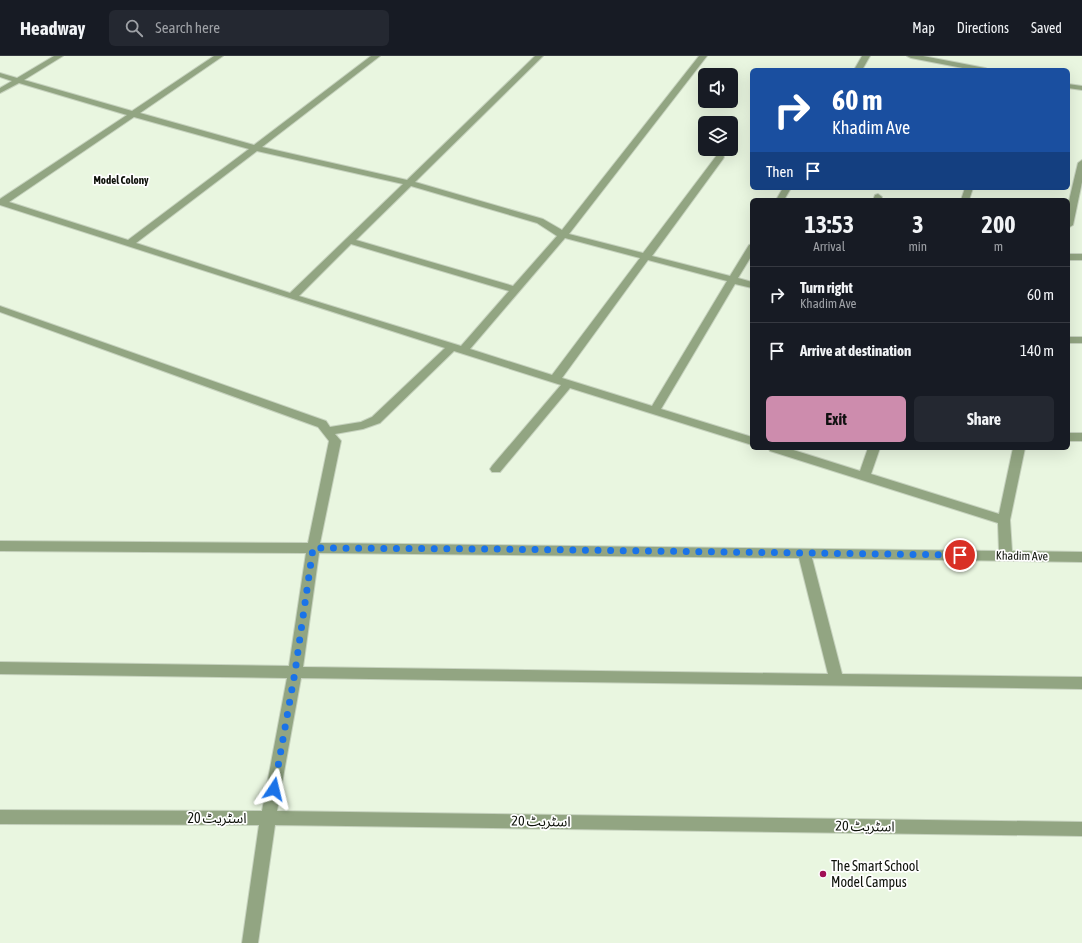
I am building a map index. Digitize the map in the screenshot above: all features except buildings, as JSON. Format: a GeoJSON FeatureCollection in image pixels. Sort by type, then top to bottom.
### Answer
{"type":"FeatureCollection","features":[{"type":"Feature","properties":{"kind":"street"},"geometry":{"type":"LineString","coordinates":[[0,91],[59,56]]}},
{"type":"Feature","properties":{"kind":"street"},"geometry":{"type":"LineString","coordinates":[[1,203],[219,56]]}},
{"type":"Feature","properties":{"kind":"street"},"geometry":{"type":"LineString","coordinates":[[129,244],[376,56]]}},
{"type":"Feature","properties":{"kind":"street"},"geometry":{"type":"LineString","coordinates":[[292,297],[539,56]]}},
{"type":"Feature","properties":{"kind":"street"},"geometry":{"type":"LineString","coordinates":[[463,351],[563,235],[703,56]]}},
{"type":"Feature","properties":{"kind":"street"},"geometry":{"type":"LineString","coordinates":[[859,68],[866,56]]}},
{"type":"Feature","properties":{"kind":"street"},"geometry":{"type":"LineString","coordinates":[[911,56],[974,68]]}},
{"type":"Feature","properties":{"kind":"street"},"geometry":{"type":"LineString","coordinates":[[0,74],[133,114],[255,148],[408,183],[540,221],[563,235],[750,284]]}},
{"type":"Feature","properties":{"kind":"street"},"geometry":{"type":"LineString","coordinates":[[1070,86],[1082,88]]}},
{"type":"Feature","properties":{"kind":"street"},"geometry":{"type":"LineString","coordinates":[[555,380],[720,157]]}},
{"type":"Feature","properties":{"kind":"street"},"geometry":{"type":"LineString","coordinates":[[1070,219],[1079,190],[1082,163]]}},
{"type":"Feature","properties":{"kind":"street"},"geometry":{"type":"LineString","coordinates":[[1,203],[292,297],[750,440]]}},
{"type":"Feature","properties":{"kind":"street"},"geometry":{"type":"LineString","coordinates":[[350,241],[515,290]]}},
{"type":"Feature","properties":{"kind":"street"},"geometry":{"type":"LineString","coordinates":[[654,410],[750,250]]}},
{"type":"Feature","properties":{"kind":"street"},"geometry":{"type":"LineString","coordinates":[[1070,257],[1082,258]]}},
{"type":"Feature","properties":{"kind":"street"},"geometry":{"type":"LineString","coordinates":[[0,309],[322,424],[335,441],[313,548],[295,672],[268,818],[250,943]]}},
{"type":"Feature","properties":{"kind":"street"},"geometry":{"type":"LineString","coordinates":[[1070,340],[1082,340]]}},
{"type":"Feature","properties":{"kind":"street"},"geometry":{"type":"LineString","coordinates":[[328,431],[363,425],[376,420],[452,347]]}},
{"type":"Feature","properties":{"kind":"street"},"geometry":{"type":"LineString","coordinates":[[496,469],[568,383]]}},
{"type":"Feature","properties":{"kind":"street"},"geometry":{"type":"LineString","coordinates":[[1070,437],[1082,437]]}},
{"type":"Feature","properties":{"kind":"street"},"geometry":{"type":"LineString","coordinates":[[780,450],[1004,520]]}},
{"type":"Feature","properties":{"kind":"street"},"geometry":{"type":"LineString","coordinates":[[864,476],[873,450]]}},
{"type":"Feature","properties":{"kind":"street"},"geometry":{"type":"LineString","coordinates":[[1006,556],[1004,520],[1020,450]]}},
{"type":"Feature","properties":{"kind":"street","name":"Khadim Ave"},"geometry":{"type":"LineString","coordinates":[[0,546],[492,549],[1082,557]]}},
{"type":"Feature","properties":{"kind":"street"},"geometry":{"type":"LineString","coordinates":[[804,553],[837,680]]}},
{"type":"Feature","properties":{"kind":"street"},"geometry":{"type":"LineString","coordinates":[[0,668],[1082,683]]}},
{"type":"Feature","properties":{"kind":"street","name":"اسٹریٹ 20"},"geometry":{"type":"LineString","coordinates":[[0,817],[268,818],[1082,829]]}},
{"type":"Feature","properties":{"kind":"place","name":"The Smart School Model Campus"},"geometry":{"type":"Point","coordinates":[823,874]}},
{"type":"Feature","properties":{"kind":"district","name":"Model Colony"},"geometry":{"type":"Point","coordinates":[121,180]}},
{"type":"Feature","properties":{"kind":"route"},"geometry":{"type":"LineString","coordinates":[[274,789],[295,672],[313,548],[960,555]]}}]}
